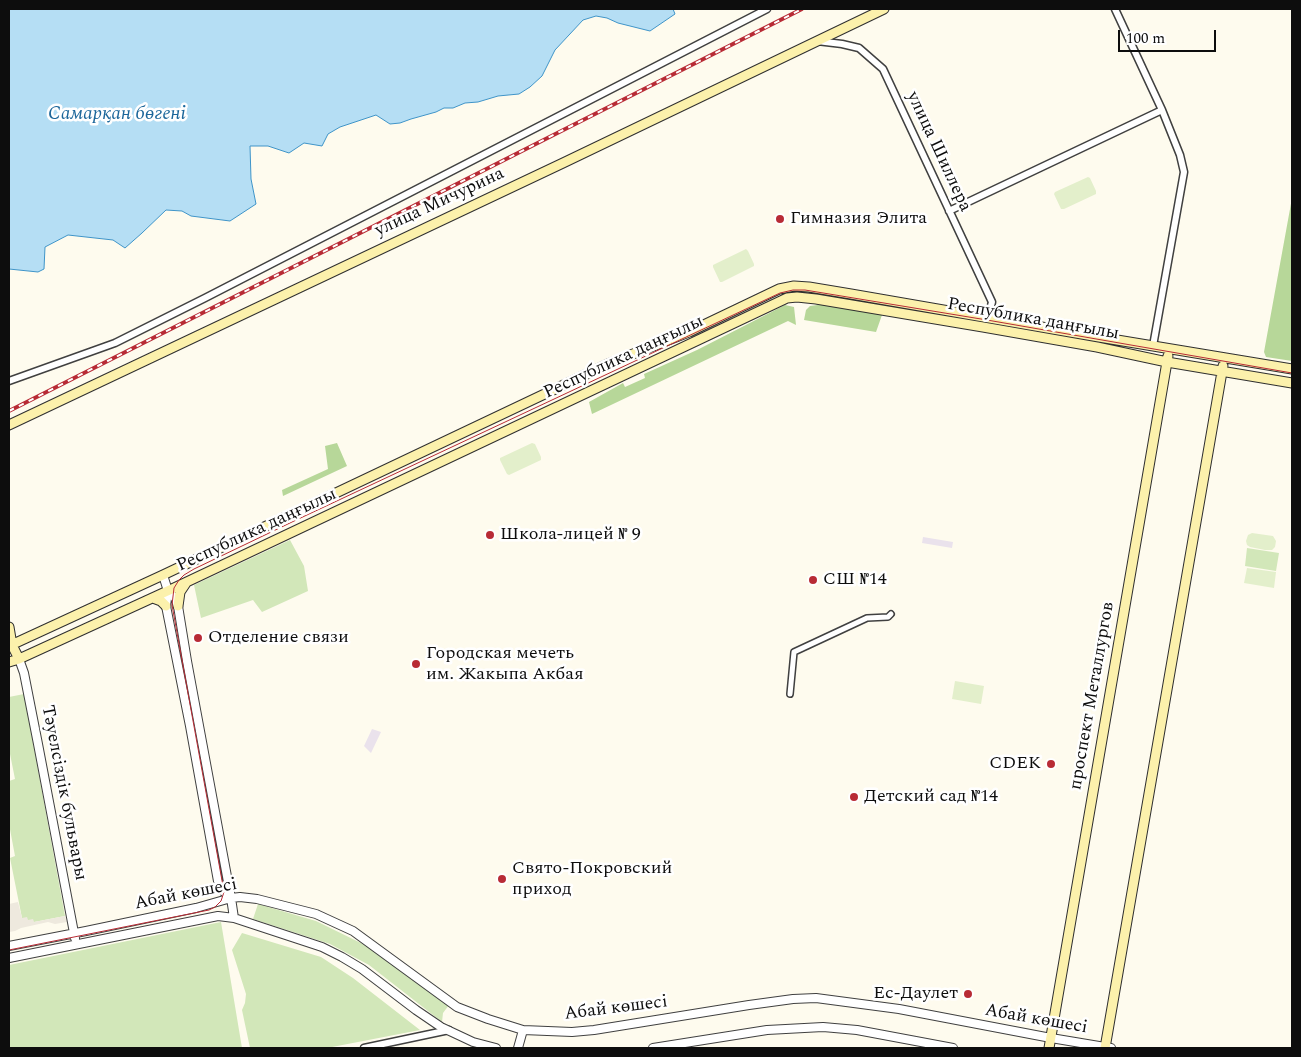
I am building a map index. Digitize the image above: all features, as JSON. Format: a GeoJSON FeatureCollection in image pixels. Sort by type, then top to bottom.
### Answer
{"type":"FeatureCollection","features":[{"type":"Feature","properties":{"kind":"main road","name":"улица Мичурина"},"geometry":{"type":"LineString","coordinates":[[9,425],[572,159],[884,9]]}},
{"type":"Feature","properties":{"kind":"main road","name":"Республика даңғылы"},"geometry":{"type":"LineString","coordinates":[[10,645],[163,575],[610,363],[689,332],[779,289],[794,286],[810,287],[1292,369]]}},
{"type":"Feature","properties":{"kind":"main road","name":"Республика даңғылы"},"geometry":{"type":"LineString","coordinates":[[9,662],[168,591],[787,298],[816,299],[983,326],[1167,362],[1292,383]]}},
{"type":"Feature","properties":{"kind":"main road","name":"проспект Металлургов"},"geometry":{"type":"LineString","coordinates":[[1049,1048],[1169,349]]}},
{"type":"Feature","properties":{"kind":"main road"},"geometry":{"type":"LineString","coordinates":[[1107,1048],[1224,358]]}},
{"type":"Feature","properties":{"kind":"main road"},"geometry":{"type":"LineString","coordinates":[[178,606],[180,592],[187,582]]}},
{"type":"Feature","properties":{"kind":"main road"},"geometry":{"type":"LineString","coordinates":[[153,598],[162,600],[166,606]]}},
{"type":"Feature","properties":{"kind":"main road"},"geometry":{"type":"LineString","coordinates":[[9,626],[10,645],[19,659]]}},
{"type":"Feature","properties":{"kind":"street"},"geometry":{"type":"LineString","coordinates":[[9,381],[115,343],[768,9]]}},
{"type":"Feature","properties":{"kind":"street"},"geometry":{"type":"LineString","coordinates":[[1114,9],[1162,110],[1180,155],[1184,172],[1153,346]]}},
{"type":"Feature","properties":{"kind":"street","name":"улица Шиллера"},"geometry":{"type":"LineString","coordinates":[[816,41],[859,48],[883,69],[992,302],[988,317]]}},
{"type":"Feature","properties":{"kind":"street"},"geometry":{"type":"LineString","coordinates":[[950,211],[1162,110]]}},
{"type":"Feature","properties":{"kind":"street"},"geometry":{"type":"LineString","coordinates":[[163,575],[168,591],[166,606],[192,734],[218,881],[217,896],[210,904]]}},
{"type":"Feature","properties":{"kind":"street"},"geometry":{"type":"LineString","coordinates":[[168,591],[175,598],[178,606],[234,918]]}},
{"type":"Feature","properties":{"kind":"street"},"geometry":{"type":"LineString","coordinates":[[790,694],[794,652],[867,618],[888,617],[891,614]]}},
{"type":"Feature","properties":{"kind":"street","name":"Тәуелсіздік бульвары"},"geometry":{"type":"LineString","coordinates":[[19,659],[24,672],[75,933],[74,945]]}},
{"type":"Feature","properties":{"kind":"street"},"geometry":{"type":"LineString","coordinates":[[228,879],[234,888],[257,899]]}},
{"type":"Feature","properties":{"kind":"street"},"geometry":{"type":"LineString","coordinates":[[218,881],[222,890],[231,898]]}},
{"type":"Feature","properties":{"kind":"street","name":"Абай көшесі"},"geometry":{"type":"LineString","coordinates":[[9,946],[188,910],[240,897],[257,899],[316,914],[353,931],[457,1007],[488,1020],[523,1030],[572,1032],[594,1030],[749,1005],[816,998],[899,1009],[1107,1048]]}},
{"type":"Feature","properties":{"kind":"street","name":"Абай көшесі"},"geometry":{"type":"LineString","coordinates":[[9,958],[218,916],[234,918],[322,947],[362,969],[441,1027],[473,1042],[496,1048]]}},
{"type":"Feature","properties":{"kind":"street"},"geometry":{"type":"LineString","coordinates":[[653,1048],[767,1030],[823,1027],[856,1030],[953,1048]]}},
{"type":"Feature","properties":{"kind":"street"},"geometry":{"type":"LineString","coordinates":[[364,1048],[449,1030]]}},
{"type":"Feature","properties":{"kind":"street"},"geometry":{"type":"LineString","coordinates":[[518,1048],[523,1030]]}},
{"type":"Feature","properties":{"kind":"shaded area"},"geometry":{"type":"Polygon","coordinates":[[[923,537],[953,542],[952,548],[922,543],[923,537]]]}},
{"type":"Feature","properties":{"kind":"shaded area"},"geometry":{"type":"Polygon","coordinates":[[[372,729],[381,732],[371,753],[364,746],[372,729]]]}},
{"type":"Feature","properties":{"kind":"shaded area"},"geometry":{"type":"Polygon","coordinates":[[[18,902],[22,918],[33,919],[34,922],[65,916],[67,922],[55,924],[48,922],[9,932],[9,904],[18,902]]]}},
{"type":"Feature","properties":{"kind":"green space"},"geometry":{"type":"Polygon","coordinates":[[[1088,177],[1096,194],[1061,209],[1054,194],[1055,192],[1088,177]]]}},
{"type":"Feature","properties":{"kind":"green space"},"geometry":{"type":"Polygon","coordinates":[[[1292,198],[1292,361],[1266,357],[1264,352],[1292,198]]]}},
{"type":"Feature","properties":{"kind":"green space"},"geometry":{"type":"Polygon","coordinates":[[[746,249],[754,266],[720,282],[713,265],[746,249]]]}},
{"type":"Feature","properties":{"kind":"green space"},"geometry":{"type":"Polygon","coordinates":[[[825,304],[882,315],[876,332],[804,320],[806,310],[810,306],[825,304]]]}},
{"type":"Feature","properties":{"kind":"green space"},"geometry":{"type":"Polygon","coordinates":[[[785,305],[794,307],[796,325],[788,321],[592,414],[589,402],[623,383],[625,387],[645,378],[644,374],[697,350],[785,305]]]}},
{"type":"Feature","properties":{"kind":"green space"},"geometry":{"type":"Polygon","coordinates":[[[337,443],[347,466],[283,496],[282,490],[328,469],[325,446],[337,443]]]}},
{"type":"Feature","properties":{"kind":"green space"},"geometry":{"type":"Polygon","coordinates":[[[532,443],[535,444],[541,460],[509,475],[507,474],[500,458],[532,443]]]}},
{"type":"Feature","properties":{"kind":"green space"},"geometry":{"type":"Polygon","coordinates":[[[1252,533],[1273,536],[1276,541],[1275,547],[1272,550],[1265,550],[1250,547],[1246,541],[1248,535],[1252,533]]]}},
{"type":"Feature","properties":{"kind":"green space"},"geometry":{"type":"Polygon","coordinates":[[[290,540],[304,566],[308,591],[262,612],[253,600],[201,618],[194,585],[290,540]]]}},
{"type":"Feature","properties":{"kind":"green space"},"geometry":{"type":"Polygon","coordinates":[[[1247,548],[1279,553],[1276,571],[1245,566],[1247,548]]]}},
{"type":"Feature","properties":{"kind":"green space"},"geometry":{"type":"Polygon","coordinates":[[[1247,568],[1276,572],[1274,588],[1244,583],[1247,568]]]}},
{"type":"Feature","properties":{"kind":"green space"},"geometry":{"type":"Polygon","coordinates":[[[955,681],[984,686],[981,704],[952,699],[955,681]]]}},
{"type":"Feature","properties":{"kind":"green space"},"geometry":{"type":"Polygon","coordinates":[[[24,694],[65,916],[34,922],[22,918],[10,858],[15,856],[9,824],[9,781],[15,779],[9,749],[9,697],[24,694]]]}},
{"type":"Feature","properties":{"kind":"green space"},"geometry":{"type":"Polygon","coordinates":[[[258,904],[316,921],[367,946],[449,1005],[443,1013],[442,1022],[369,965],[330,944],[253,919],[258,904]]]}},
{"type":"Feature","properties":{"kind":"green space"},"geometry":{"type":"Polygon","coordinates":[[[221,922],[242,1048],[9,1048],[9,965],[221,922]]]}},
{"type":"Feature","properties":{"kind":"green space"},"geometry":{"type":"Polygon","coordinates":[[[242,933],[321,957],[353,978],[420,1030],[327,1048],[250,1048],[242,1010],[246,994],[232,950],[242,933]]]}},
{"type":"Feature","properties":{"kind":"water","name":"Самарқан бөгені"},"geometry":{"type":"Polygon","coordinates":[[[9,9],[673,9],[675,14],[650,31],[596,16],[583,20],[555,50],[542,76],[519,94],[498,96],[478,102],[465,103],[453,108],[444,108],[400,123],[390,124],[376,115],[340,127],[328,134],[322,146],[304,143],[289,153],[268,146],[250,146],[251,179],[256,204],[230,221],[191,216],[182,211],[166,210],[125,248],[113,240],[68,235],[45,247],[44,269],[38,272],[9,269],[9,9]]]}},
{"type":"Feature","properties":{"kind":"tram line"},"geometry":{"type":"LineString","coordinates":[[9,950],[209,910],[221,901],[224,892],[172,605],[174,588],[184,575],[292,522],[780,293],[805,290],[1292,373]]}},
{"type":"Feature","properties":{"kind":"railway"},"geometry":{"type":"LineString","coordinates":[[9,411],[802,9]]}},
{"type":"Feature","properties":{"kind":"place","name":"Гимназия Элита"},"geometry":{"type":"Point","coordinates":[780,219]}},
{"type":"Feature","properties":{"kind":"place","name":"Школа-лицей № 9"},"geometry":{"type":"Point","coordinates":[490,535]}},
{"type":"Feature","properties":{"kind":"place","name":"СШ №14"},"geometry":{"type":"Point","coordinates":[813,580]}},
{"type":"Feature","properties":{"kind":"place","name":"Отделение связи"},"geometry":{"type":"Point","coordinates":[198,638]}},
{"type":"Feature","properties":{"kind":"place","name":"Городская мечеть им. Жакыпа Акбая"},"geometry":{"type":"Point","coordinates":[416,664]}},
{"type":"Feature","properties":{"kind":"place","name":"CDEK"},"geometry":{"type":"Point","coordinates":[1051,764]}},
{"type":"Feature","properties":{"kind":"place","name":"Детский сад №14"},"geometry":{"type":"Point","coordinates":[854,797]}},
{"type":"Feature","properties":{"kind":"place","name":"Свято-Покровский приход"},"geometry":{"type":"Point","coordinates":[502,879]}},
{"type":"Feature","properties":{"kind":"place","name":"Ес-Даулет"},"geometry":{"type":"Point","coordinates":[968,994]}}]}
